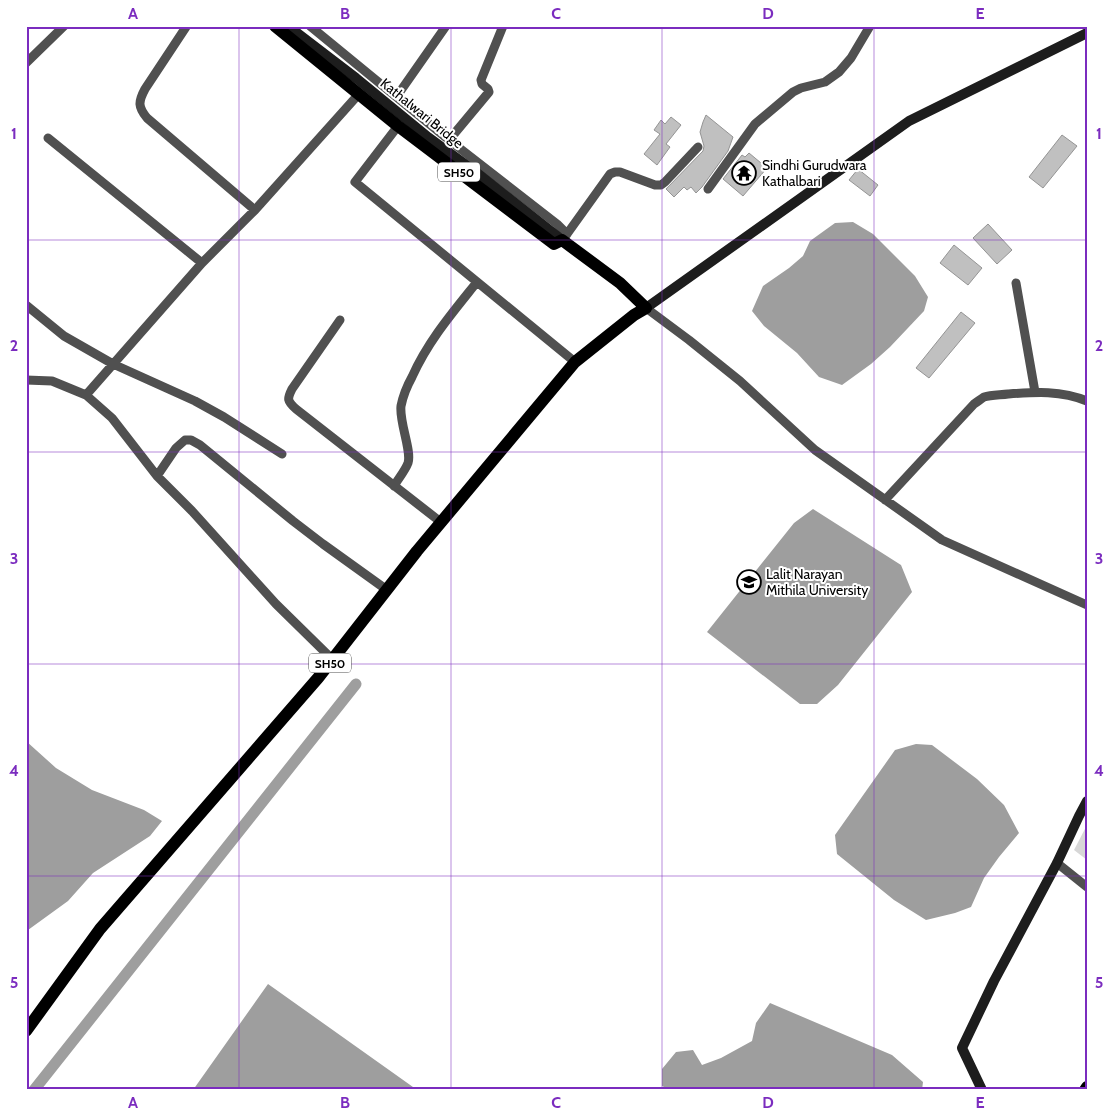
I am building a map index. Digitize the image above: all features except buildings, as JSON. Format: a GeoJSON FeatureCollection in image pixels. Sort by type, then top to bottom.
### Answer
{"type":"FeatureCollection","features":[{"type":"Feature","properties":{"kind":"main road","name":"SH50"},"geometry":{"type":"LineString","coordinates":[[26,1031],[100,929],[318,678],[417,551],[575,362],[646,308],[565,237],[554,244],[358,95],[274,26]]}},
{"type":"Feature","properties":{"kind":"main road","name":"Kathalwari Bridge"},"geometry":{"type":"LineString","coordinates":[[288,26],[356,78],[428,137],[565,237]]}},
{"type":"Feature","properties":{"kind":"main road"},"geometry":{"type":"LineString","coordinates":[[646,308],[909,121],[1087,33]]}},
{"type":"Feature","properties":{"kind":"main road"},"geometry":{"type":"LineString","coordinates":[[982,1090],[962,1048],[1087,801]]}},
{"type":"Feature","properties":{"kind":"street"},"geometry":{"type":"LineString","coordinates":[[26,63],[64,26]]}},
{"type":"Feature","properties":{"kind":"street"},"geometry":{"type":"LineString","coordinates":[[310,26],[449,140],[556,224],[565,237],[610,174],[620,172],[655,185],[660,185],[698,147]]}},
{"type":"Feature","properties":{"kind":"street"},"geometry":{"type":"LineString","coordinates":[[397,96],[446,26]]}},
{"type":"Feature","properties":{"kind":"street"},"geometry":{"type":"LineString","coordinates":[[449,140],[489,92],[481,80],[503,26]]}},
{"type":"Feature","properties":{"kind":"street"},"geometry":{"type":"LineString","coordinates":[[708,189],[755,124],[793,92],[825,82],[834,77],[851,58],[870,26]]}},
{"type":"Feature","properties":{"kind":"street"},"geometry":{"type":"LineString","coordinates":[[186,27],[141,96],[140,107],[147,118],[255,210]]}},
{"type":"Feature","properties":{"kind":"street"},"geometry":{"type":"LineString","coordinates":[[86,395],[202,264],[255,210],[358,95]]}},
{"type":"Feature","properties":{"kind":"street"},"geometry":{"type":"LineString","coordinates":[[398,126],[354,182],[575,362]]}},
{"type":"Feature","properties":{"kind":"street"},"geometry":{"type":"LineString","coordinates":[[48,138],[202,264]]}},
{"type":"Feature","properties":{"kind":"street"},"geometry":{"type":"LineString","coordinates":[[394,486],[408,459],[401,419],[401,407],[409,383],[422,355],[477,282]]}},
{"type":"Feature","properties":{"kind":"street"},"geometry":{"type":"LineString","coordinates":[[1016,283],[1035,392]]}},
{"type":"Feature","properties":{"kind":"street"},"geometry":{"type":"LineString","coordinates":[[26,305],[64,336],[113,364],[195,401],[282,454]]}},
{"type":"Feature","properties":{"kind":"street"},"geometry":{"type":"LineString","coordinates":[[646,308],[740,381],[815,450],[942,540],[1087,606]]}},
{"type":"Feature","properties":{"kind":"street"},"geometry":{"type":"LineString","coordinates":[[340,320],[292,389],[288,402],[442,523]]}},
{"type":"Feature","properties":{"kind":"street"},"geometry":{"type":"LineString","coordinates":[[26,380],[52,381],[86,395],[112,418],[157,476],[192,511],[276,604],[333,660]]}},
{"type":"Feature","properties":{"kind":"street"},"geometry":{"type":"LineString","coordinates":[[885,500],[974,404],[984,398],[1035,392],[1072,395],[1087,401]]}},
{"type":"Feature","properties":{"kind":"street"},"geometry":{"type":"LineString","coordinates":[[157,476],[176,448],[185,440],[191,440],[200,445],[323,544],[388,590]]}},
{"type":"Feature","properties":{"kind":"street"},"geometry":{"type":"LineString","coordinates":[[1057,863],[1087,887]]}},
{"type":"Feature","properties":{"kind":"shaded area"},"geometry":{"type":"Polygon","coordinates":[[[853,222],[873,234],[915,276],[928,297],[924,311],[890,347],[871,364],[842,385],[819,377],[797,353],[764,326],[752,311],[763,286],[803,256],[810,241],[835,223],[853,222]]]}},
{"type":"Feature","properties":{"kind":"shaded area"},"geometry":{"type":"Polygon","coordinates":[[[813,509],[901,565],[912,592],[838,685],[817,704],[800,704],[707,632],[794,523],[813,509]]]}},
{"type":"Feature","properties":{"kind":"shaded area"},"geometry":{"type":"Polygon","coordinates":[[[26,741],[56,768],[92,790],[144,810],[162,821],[150,836],[93,873],[68,901],[28,930],[26,935],[26,741]]]}},
{"type":"Feature","properties":{"kind":"shaded area"},"geometry":{"type":"Polygon","coordinates":[[[916,744],[932,745],[977,779],[1004,805],[1019,833],[984,878],[971,907],[926,920],[894,900],[837,854],[835,835],[895,750],[916,744]]]}},
{"type":"Feature","properties":{"kind":"shaded area"},"geometry":{"type":"Polygon","coordinates":[[[1087,825],[1087,860],[1074,850],[1087,825]]]}},
{"type":"Feature","properties":{"kind":"shaded area"},"geometry":{"type":"Polygon","coordinates":[[[268,984],[413,1087],[412,1090],[193,1090],[268,984]]]}},
{"type":"Feature","properties":{"kind":"shaded area"},"geometry":{"type":"Polygon","coordinates":[[[770,1003],[892,1055],[923,1082],[922,1090],[670,1090],[662,1086],[662,1069],[676,1052],[693,1050],[702,1065],[721,1058],[752,1041],[756,1023],[770,1003]]]}},
{"type":"Feature","properties":{"kind":"waterway"},"geometry":{"type":"LineString","coordinates":[[34,1090],[356,684]]}},
{"type":"Feature","properties":{"kind":"place","name":"Sindhi Gurudwara Kathalbari"},"geometry":{"type":"Point","coordinates":[744,173]}},
{"type":"Feature","properties":{"kind":"place","name":"Lalit Narayan Mithila University"},"geometry":{"type":"Point","coordinates":[749,582]}}]}
